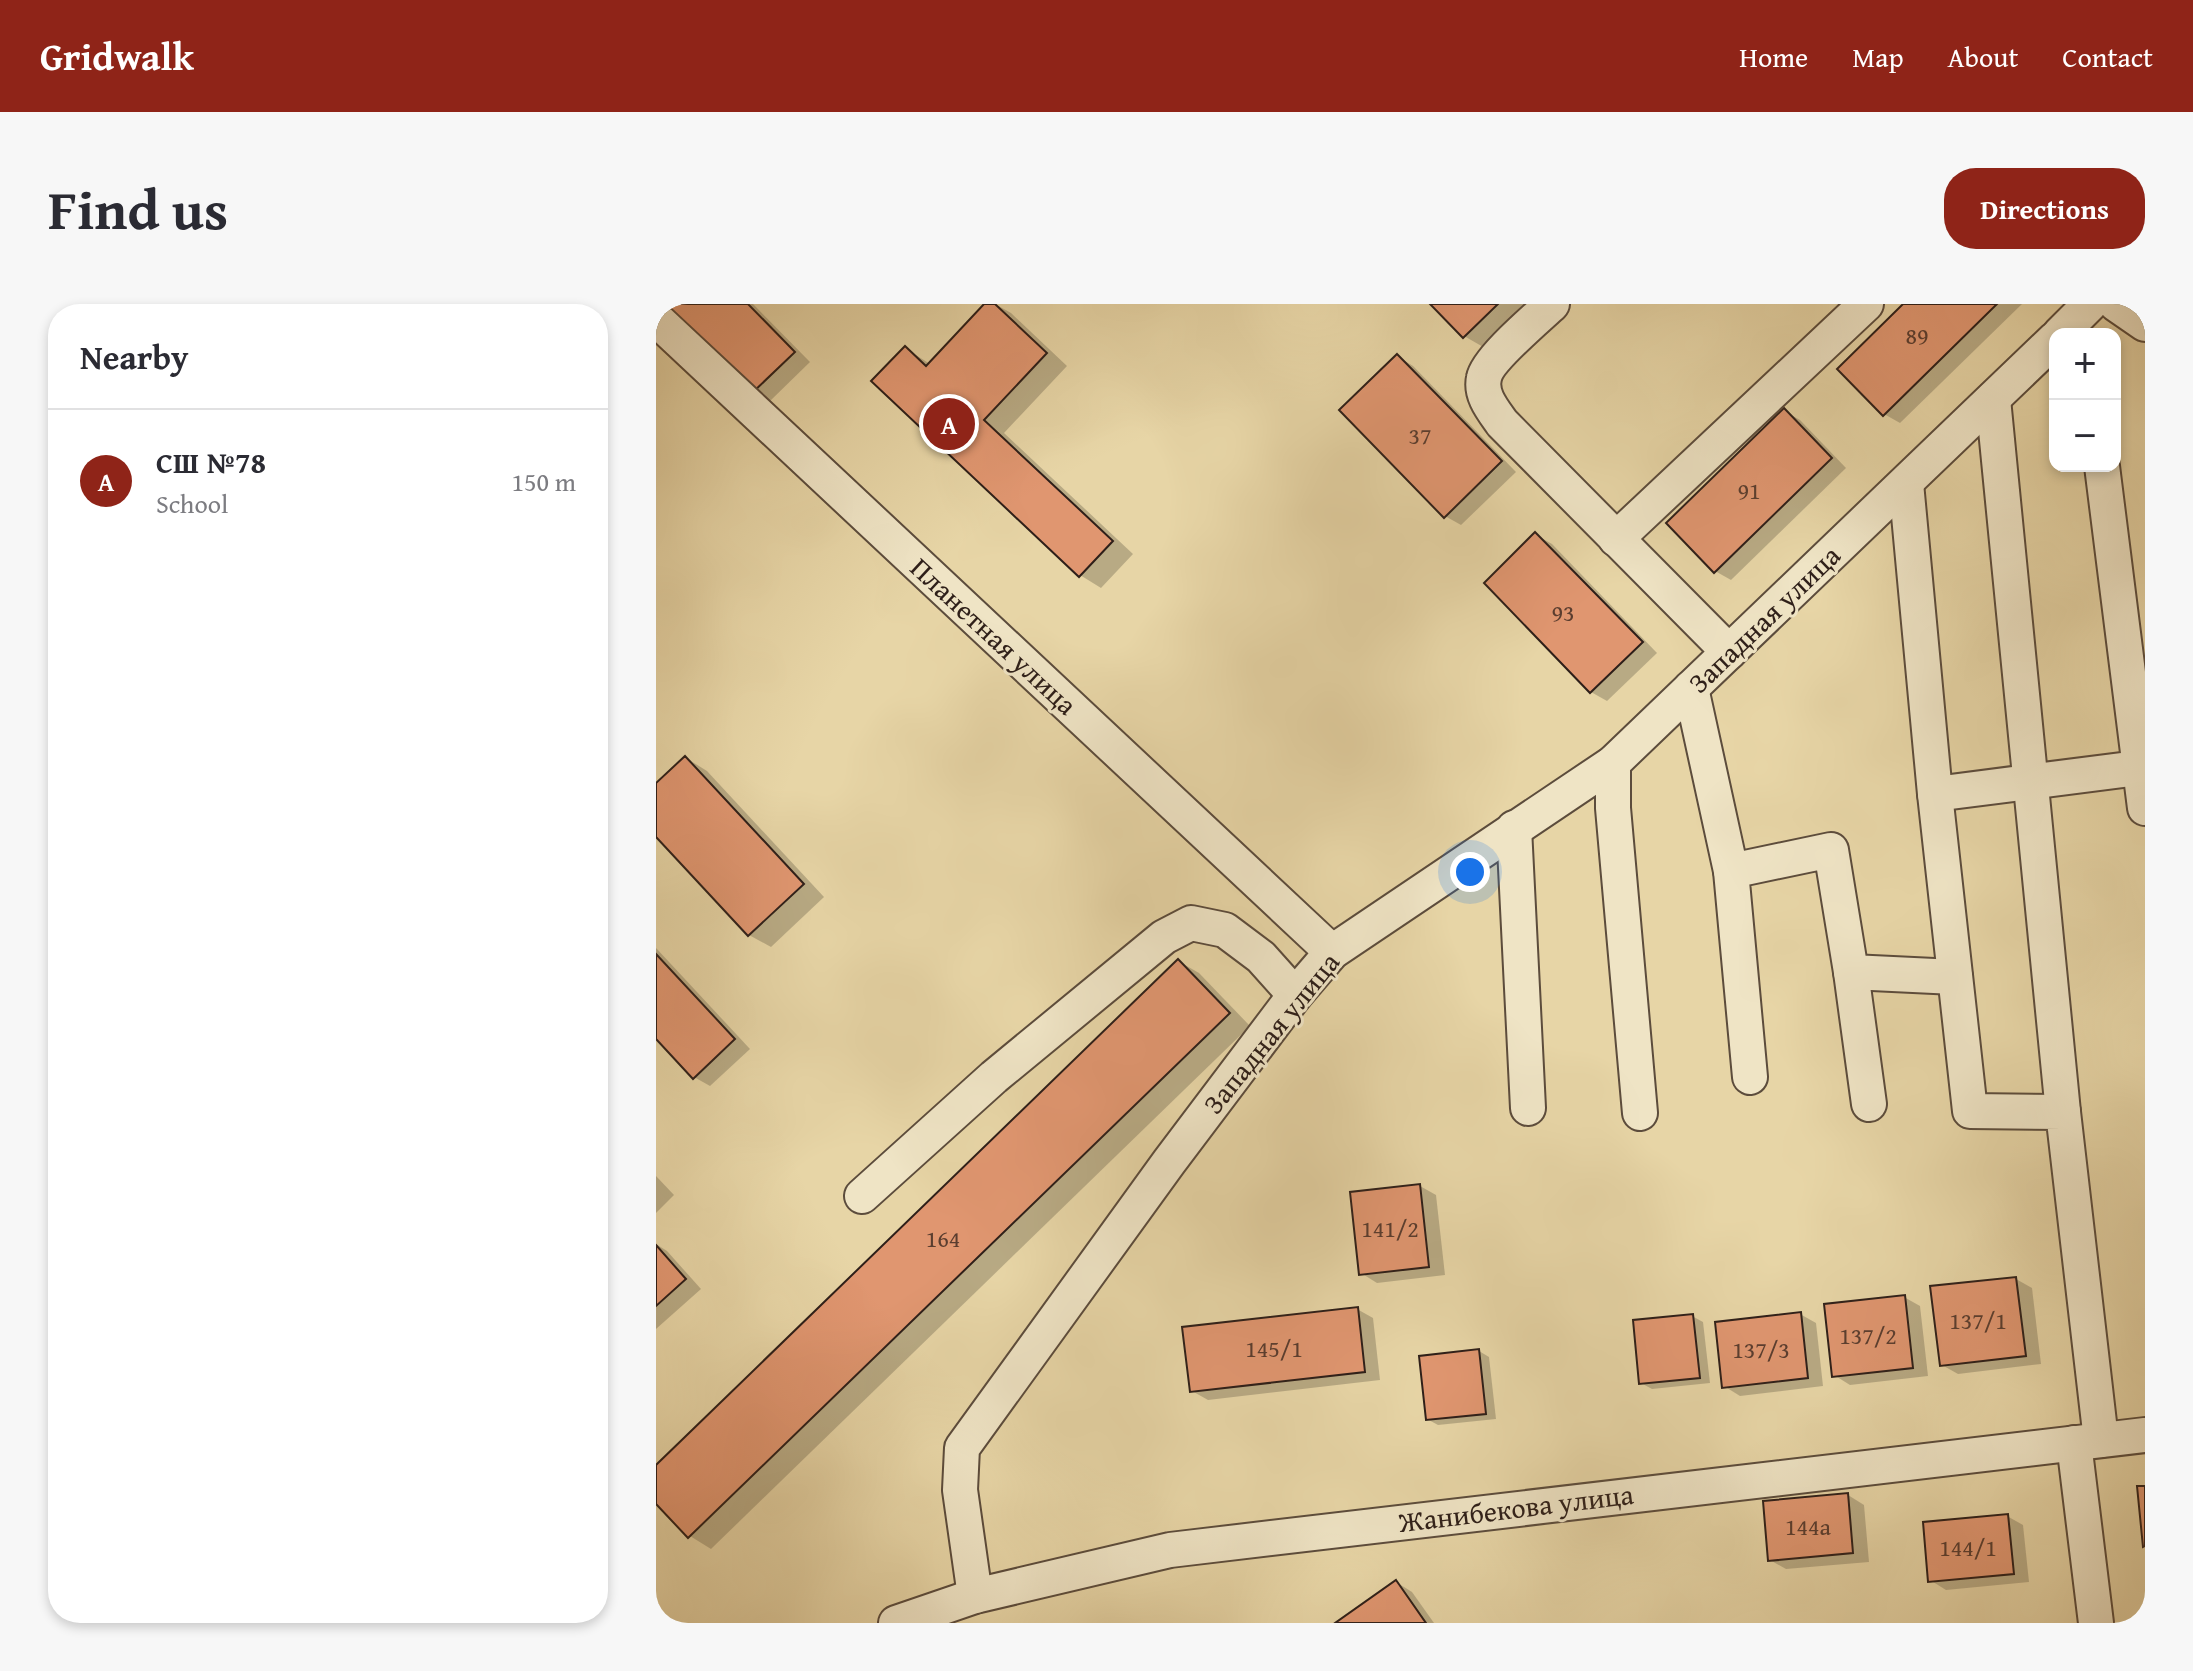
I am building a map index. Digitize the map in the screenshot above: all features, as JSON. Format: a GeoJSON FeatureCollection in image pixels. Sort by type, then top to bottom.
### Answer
{"type":"FeatureCollection","features":[{"type":"Feature","properties":{"kind":"street"},"geometry":{"type":"LineString","coordinates":[[1552,304],[1493,361],[1484,378],[1486,400],[1502,423],[1729,652]]}},
{"type":"Feature","properties":{"kind":"street"},"geometry":{"type":"LineString","coordinates":[[1616,539],[1866,304]]}},
{"type":"Feature","properties":{"kind":"street"},"geometry":{"type":"LineString","coordinates":[[2066,328],[2090,304]]}},
{"type":"Feature","properties":{"kind":"street"},"geometry":{"type":"LineString","coordinates":[[2098,328],[2100,304]]}},
{"type":"Feature","properties":{"kind":"street"},"geometry":{"type":"LineString","coordinates":[[2116,304],[2145,324]]}},
{"type":"Feature","properties":{"kind":"street","name":"Планетная улица"},"geometry":{"type":"LineString","coordinates":[[656,319],[1332,952]]}},
{"type":"Feature","properties":{"kind":"street","name":"Западная улица"},"geometry":{"type":"LineString","coordinates":[[975,1596],[960,1490],[962,1448],[1169,1162],[1295,995],[1332,952],[1613,763],[2049,345]]}},
{"type":"Feature","properties":{"kind":"street"},"geometry":{"type":"LineString","coordinates":[[1993,399],[2063,1112],[2088,1441],[2096,1623]]}},
{"type":"Feature","properties":{"kind":"street"},"geometry":{"type":"LineString","coordinates":[[2103,472],[2145,808]]}},
{"type":"Feature","properties":{"kind":"street"},"geometry":{"type":"LineString","coordinates":[[1906,483],[1935,794],[1970,1111],[2063,1112]]}},
{"type":"Feature","properties":{"kind":"street"},"geometry":{"type":"LineString","coordinates":[[1691,688],[1731,871],[1750,1077]]}},
{"type":"Feature","properties":{"kind":"street"},"geometry":{"type":"LineString","coordinates":[[1613,763],[1613,808],[1640,1113]]}},
{"type":"Feature","properties":{"kind":"street"},"geometry":{"type":"LineString","coordinates":[[1935,794],[2142,768]]}},
{"type":"Feature","properties":{"kind":"street"},"geometry":{"type":"LineString","coordinates":[[1514,828],[1528,1108]]}},
{"type":"Feature","properties":{"kind":"street"},"geometry":{"type":"LineString","coordinates":[[1731,871],[1831,850],[1869,1104]]}},
{"type":"Feature","properties":{"kind":"street"},"geometry":{"type":"LineString","coordinates":[[862,1196],[1006,1067],[1164,937],[1191,923],[1225,930],[1261,957],[1295,995]]}},
{"type":"Feature","properties":{"kind":"street"},"geometry":{"type":"LineString","coordinates":[[1851,972],[1955,977]]}},
{"type":"Feature","properties":{"kind":"street","name":"Жанибекова улица"},"geometry":{"type":"LineString","coordinates":[[896,1623],[975,1596],[1170,1550],[2145,1435]]}},
{"type":"Feature","properties":{"kind":"building"},"geometry":{"type":"Polygon","coordinates":[[[664,304],[748,304],[795,352],[751,394],[664,304]]]}},
{"type":"Feature","properties":{"kind":"building"},"geometry":{"type":"Polygon","coordinates":[[[984,304],[995,304],[1047,353],[984,420],[1113,541],[1079,577],[871,381],[905,346],[926,366],[984,304]]]}},
{"type":"Feature","properties":{"kind":"building"},"geometry":{"type":"Polygon","coordinates":[[[1430,304],[1498,304],[1463,338],[1430,304]]]}},
{"type":"Feature","properties":{"kind":"building"},"geometry":{"type":"Polygon","coordinates":[[[1903,304],[1997,304],[1883,416],[1837,369],[1903,304]]]}},
{"type":"Feature","properties":{"kind":"building"},"geometry":{"type":"Polygon","coordinates":[[[1397,354],[1502,461],[1444,518],[1339,410],[1397,354]]]}},
{"type":"Feature","properties":{"kind":"building"},"geometry":{"type":"Polygon","coordinates":[[[1784,408],[1832,458],[1714,573],[1666,523],[1784,408]]]}},
{"type":"Feature","properties":{"kind":"building"},"geometry":{"type":"Polygon","coordinates":[[[1535,532],[1643,642],[1590,693],[1484,583],[1535,532]]]}},
{"type":"Feature","properties":{"kind":"building"},"geometry":{"type":"Polygon","coordinates":[[[685,756],[804,884],[748,936],[656,837],[656,783],[685,756]]]}},
{"type":"Feature","properties":{"kind":"building"},"geometry":{"type":"Polygon","coordinates":[[[656,954],[735,1039],[693,1079],[656,1039],[656,954]]]}},
{"type":"Feature","properties":{"kind":"building"},"geometry":{"type":"Polygon","coordinates":[[[1178,959],[1230,1013],[688,1538],[656,1504],[656,1465],[1178,959]]]}},
{"type":"Feature","properties":{"kind":"building"},"geometry":{"type":"Polygon","coordinates":[[[1420,1184],[1429,1267],[1359,1275],[1350,1192],[1420,1184]]]}},
{"type":"Feature","properties":{"kind":"building"},"geometry":{"type":"Polygon","coordinates":[[[656,1245],[686,1279],[656,1306],[656,1245]]]}},
{"type":"Feature","properties":{"kind":"building"},"geometry":{"type":"Polygon","coordinates":[[[2016,1277],[2026,1356],[1940,1366],[1930,1286],[2016,1277]]]}},
{"type":"Feature","properties":{"kind":"building"},"geometry":{"type":"Polygon","coordinates":[[[1905,1295],[1913,1368],[1832,1377],[1824,1304],[1905,1295]]]}},
{"type":"Feature","properties":{"kind":"building"},"geometry":{"type":"Polygon","coordinates":[[[1358,1307],[1365,1372],[1190,1392],[1182,1327],[1358,1307]]]}},
{"type":"Feature","properties":{"kind":"building"},"geometry":{"type":"Polygon","coordinates":[[[1801,1312],[1808,1378],[1722,1388],[1715,1322],[1801,1312]]]}},
{"type":"Feature","properties":{"kind":"building"},"geometry":{"type":"Polygon","coordinates":[[[1693,1314],[1700,1378],[1639,1384],[1633,1320],[1693,1314]]]}},
{"type":"Feature","properties":{"kind":"building"},"geometry":{"type":"Polygon","coordinates":[[[1479,1349],[1486,1414],[1426,1420],[1419,1356],[1479,1349]]]}},
{"type":"Feature","properties":{"kind":"building"},"geometry":{"type":"Polygon","coordinates":[[[2137,1486],[2145,1486],[2143,1547],[2137,1486]]]}},
{"type":"Feature","properties":{"kind":"building"},"geometry":{"type":"Polygon","coordinates":[[[1848,1493],[1853,1553],[1768,1561],[1763,1501],[1848,1493]]]}},
{"type":"Feature","properties":{"kind":"building"},"geometry":{"type":"Polygon","coordinates":[[[2008,1514],[2014,1574],[1928,1582],[1923,1522],[2008,1514]]]}},
{"type":"Feature","properties":{"kind":"building"},"geometry":{"type":"Polygon","coordinates":[[[1396,1580],[1426,1623],[1335,1623],[1396,1580]]]}},
{"type":"Feature","properties":{"kind":"place","name":"СШ №78"},"geometry":{"type":"Point","coordinates":[949,424]}}]}
